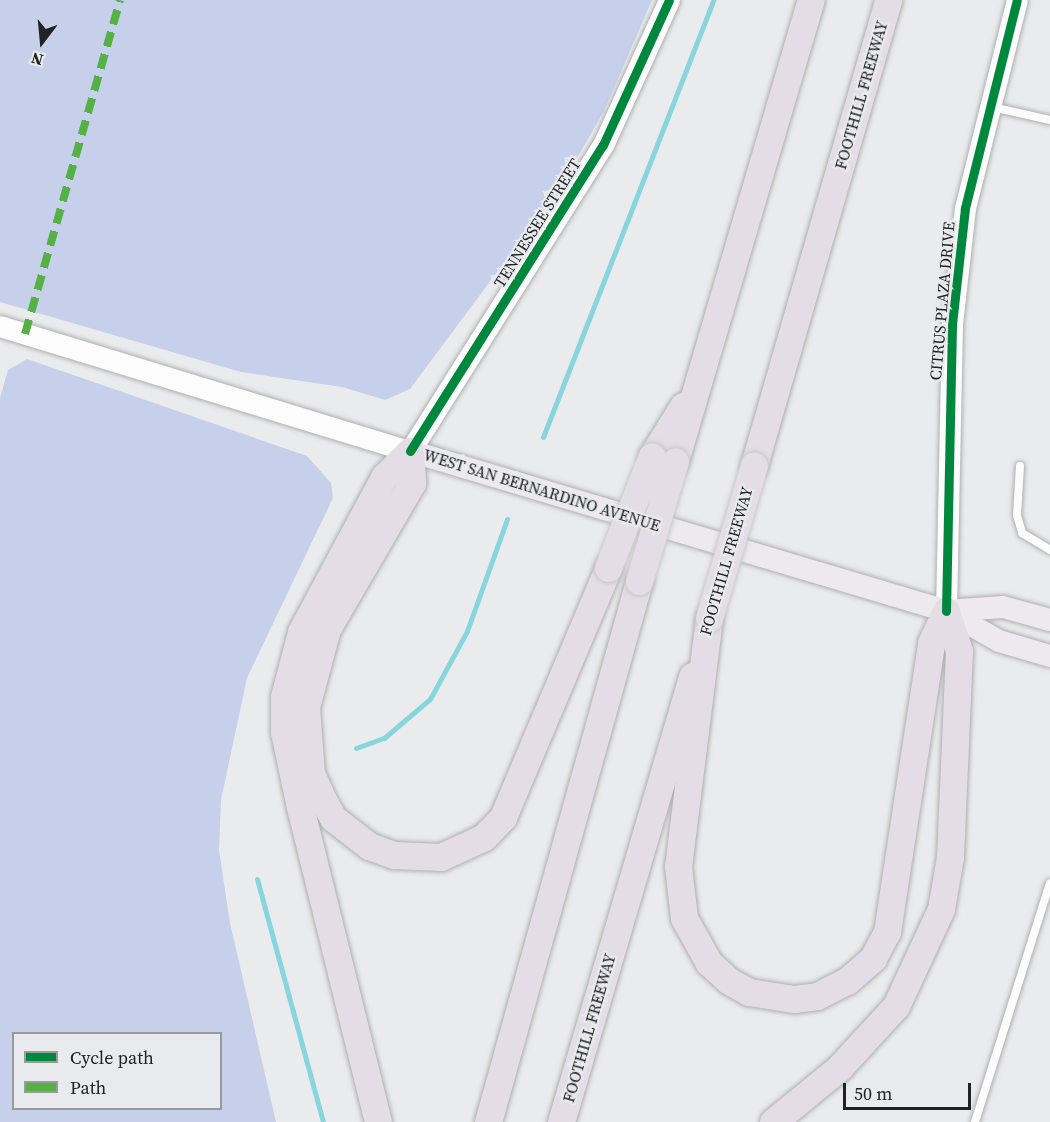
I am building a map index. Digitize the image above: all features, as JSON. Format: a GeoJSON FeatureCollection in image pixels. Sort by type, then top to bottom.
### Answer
{"type":"FeatureCollection","features":[{"type":"Feature","properties":{"kind":"highway"},"geometry":{"type":"LineString","coordinates":[[410,451],[412,483],[327,629],[306,707],[311,773],[333,818],[369,846],[394,855],[441,856],[484,837],[503,817],[608,568],[697,386],[811,0]]}},
{"type":"Feature","properties":{"kind":"highway","name":"FOOTHILL FREEWAY"},"geometry":{"type":"LineString","coordinates":[[561,1122],[888,0]]}},
{"type":"Feature","properties":{"kind":"highway"},"geometry":{"type":"LineString","coordinates":[[378,1122],[298,801],[284,732],[284,698],[301,632],[384,477],[410,451]]}},
{"type":"Feature","properties":{"kind":"highway"},"geometry":{"type":"LineString","coordinates":[[488,1122],[639,581],[663,459]]}},
{"type":"Feature","properties":{"kind":"highway"},"geometry":{"type":"LineString","coordinates":[[709,618],[678,866],[684,918],[709,963],[729,981],[749,992],[794,999],[817,996],[847,981],[873,958],[887,932],[932,643],[946,611]]}},
{"type":"Feature","properties":{"kind":"highway"},"geometry":{"type":"LineString","coordinates":[[773,1122],[839,1068],[896,1006],[941,909],[951,857],[959,651],[946,611]]}},
{"type":"Feature","properties":{"kind":"main road","name":"WEST SAN BERNARDINO AVENUE"},"geometry":{"type":"LineString","coordinates":[[410,451],[946,611]]}},
{"type":"Feature","properties":{"kind":"main road"},"geometry":{"type":"LineString","coordinates":[[946,611],[1003,607],[1050,620]]}},
{"type":"Feature","properties":{"kind":"main road"},"geometry":{"type":"LineString","coordinates":[[946,611],[999,641],[1050,656]]}},
{"type":"Feature","properties":{"kind":"street","name":"TENNESSEE STREET"},"geometry":{"type":"LineString","coordinates":[[410,451],[603,145],[669,0]]}},
{"type":"Feature","properties":{"kind":"street","name":"CITRUS PLAZA DRIVE"},"geometry":{"type":"LineString","coordinates":[[946,611],[952,324],[965,208],[988,106],[1017,0]]}},
{"type":"Feature","properties":{"kind":"street","name":"WEST SAN BERNARDINO AVENUE"},"geometry":{"type":"LineString","coordinates":[[0,326],[410,451]]}},
{"type":"Feature","properties":{"kind":"lane"},"geometry":{"type":"LineString","coordinates":[[988,106],[1050,120]]}},
{"type":"Feature","properties":{"kind":"lane"},"geometry":{"type":"LineString","coordinates":[[1020,466],[1017,515],[1022,533],[1050,550]]}},
{"type":"Feature","properties":{"kind":"lane"},"geometry":{"type":"LineString","coordinates":[[975,1122],[1050,883]]}},
{"type":"Feature","properties":{"kind":"shaded area"},"geometry":{"type":"Polygon","coordinates":[[[0,0],[652,0],[604,111],[561,186],[410,389],[385,400],[342,387],[241,372],[0,302],[0,0]]]}},
{"type":"Feature","properties":{"kind":"shaded area"},"geometry":{"type":"Polygon","coordinates":[[[27,359],[307,456],[331,483],[333,498],[247,678],[221,800],[219,850],[230,923],[276,1122],[0,1122],[0,398],[8,370],[27,359]]]}},
{"type":"Feature","properties":{"kind":"waterway"},"geometry":{"type":"LineString","coordinates":[[543,437],[713,0]]}},
{"type":"Feature","properties":{"kind":"waterway"},"geometry":{"type":"LineString","coordinates":[[356,748],[384,738],[430,699],[467,631],[507,519]]}},
{"type":"Feature","properties":{"kind":"waterway"},"geometry":{"type":"LineString","coordinates":[[257,879],[323,1122]]}},
{"type":"Feature","properties":{"kind":"marked path"},"geometry":{"type":"LineString","coordinates":[[25,334],[120,0]]}},
{"type":"Feature","properties":{"kind":"cycle path"},"geometry":{"type":"LineString","coordinates":[[410,451],[603,145],[669,0]]}},
{"type":"Feature","properties":{"kind":"cycle path"},"geometry":{"type":"LineString","coordinates":[[946,611],[952,324],[965,208],[1017,0]]}}]}
